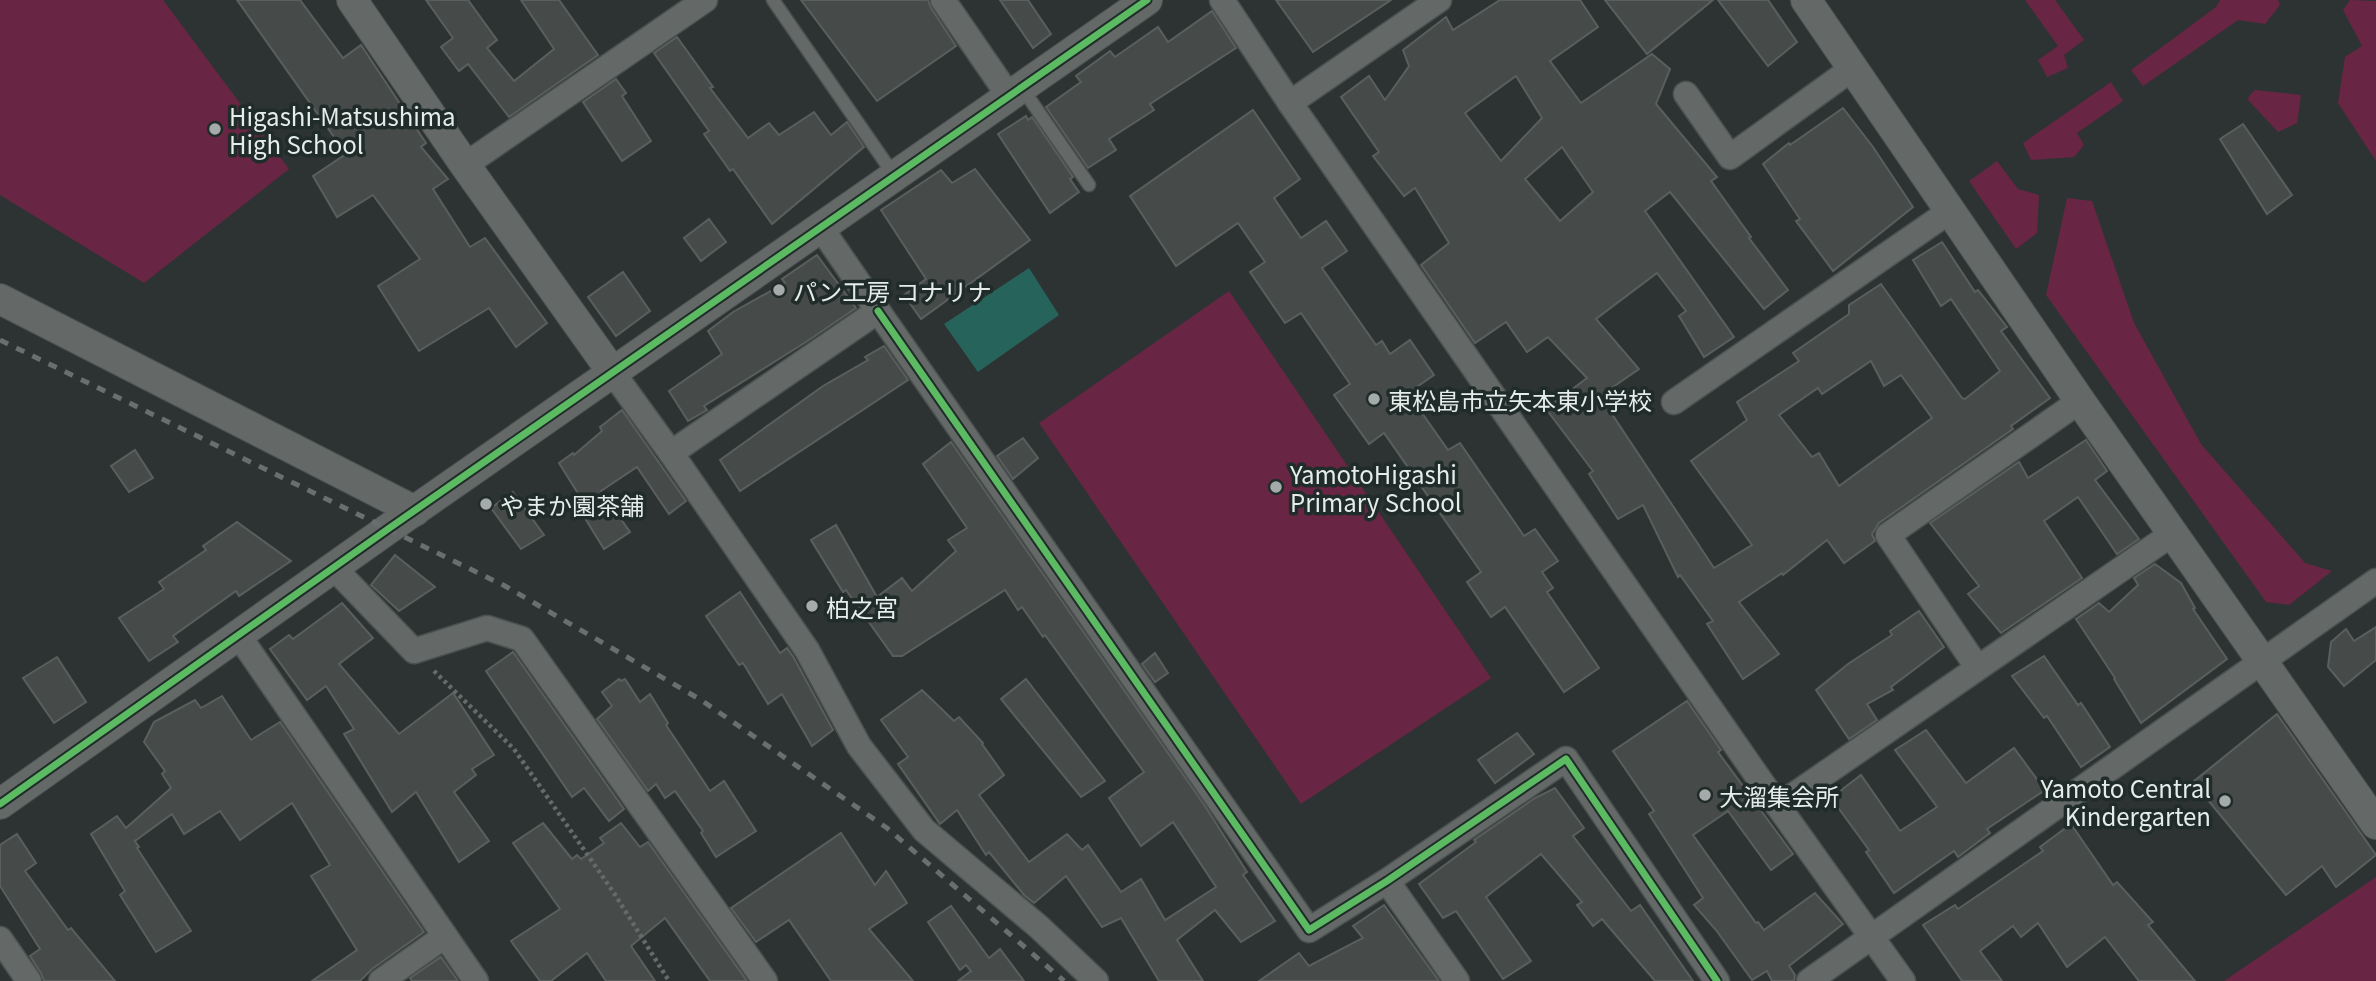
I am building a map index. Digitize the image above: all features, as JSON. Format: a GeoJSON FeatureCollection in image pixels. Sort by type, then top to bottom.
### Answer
{"type":"FeatureCollection","features":[{"type":"Feature","properties":{"kind":"street"},"geometry":{"type":"LineString","coordinates":[[352,0],[807,650],[859,746],[924,830],[1039,927],[1096,981]]}},
{"type":"Feature","properties":{"kind":"street"},"geometry":{"type":"LineString","coordinates":[[465,165],[705,0]]}},
{"type":"Feature","properties":{"kind":"street"},"geometry":{"type":"LineString","coordinates":[[943,0],[1015,92]]}},
{"type":"Feature","properties":{"kind":"street"},"geometry":{"type":"LineString","coordinates":[[0,804],[1147,0]]}},
{"type":"Feature","properties":{"kind":"street"},"geometry":{"type":"LineString","coordinates":[[1222,0],[1290,103],[1778,806],[1903,981]]}},
{"type":"Feature","properties":{"kind":"street"},"geometry":{"type":"LineString","coordinates":[[1290,103],[1439,0]]}},
{"type":"Feature","properties":{"kind":"street"},"geometry":{"type":"LineString","coordinates":[[1806,0],[2172,534],[2376,824]]}},
{"type":"Feature","properties":{"kind":"street"},"geometry":{"type":"LineString","coordinates":[[1686,93],[1730,157],[1853,68]]}},
{"type":"Feature","properties":{"kind":"street"},"geometry":{"type":"LineString","coordinates":[[1674,402],[1950,211]]}},
{"type":"Feature","properties":{"kind":"street"},"geometry":{"type":"LineString","coordinates":[[821,228],[1309,930],[1387,881],[1566,759],[1717,981]]}},
{"type":"Feature","properties":{"kind":"street"},"geometry":{"type":"LineString","coordinates":[[0,299],[415,511]]}},
{"type":"Feature","properties":{"kind":"street"},"geometry":{"type":"LineString","coordinates":[[671,453],[878,311]]}},
{"type":"Feature","properties":{"kind":"street"},"geometry":{"type":"LineString","coordinates":[[1977,667],[1888,535],[2080,401]]}},
{"type":"Feature","properties":{"kind":"street"},"geometry":{"type":"LineString","coordinates":[[1778,806],[2172,534]]}},
{"type":"Feature","properties":{"kind":"street"},"geometry":{"type":"LineString","coordinates":[[334,568],[414,651],[487,628],[522,639],[765,981]]}},
{"type":"Feature","properties":{"kind":"street"},"geometry":{"type":"LineString","coordinates":[[1809,981],[2376,581]]}},
{"type":"Feature","properties":{"kind":"street"},"geometry":{"type":"LineString","coordinates":[[239,636],[476,981]]}},
{"type":"Feature","properties":{"kind":"street"},"geometry":{"type":"LineString","coordinates":[[1387,881],[1457,981]]}},
{"type":"Feature","properties":{"kind":"street"},"geometry":{"type":"LineString","coordinates":[[381,981],[445,936]]}},
{"type":"Feature","properties":{"kind":"street"},"geometry":{"type":"LineString","coordinates":[[0,939],[29,981]]}},
{"type":"Feature","properties":{"kind":"lane"},"geometry":{"type":"LineString","coordinates":[[773,0],[894,175]]}},
{"type":"Feature","properties":{"kind":"lane"},"geometry":{"type":"LineString","coordinates":[[1015,92],[1089,185]]}},
{"type":"Feature","properties":{"kind":"path"},"geometry":{"type":"LineString","coordinates":[[414,651],[514,749],[614,893],[669,981]]}},
{"type":"Feature","properties":{"kind":"shaded area"},"geometry":{"type":"Polygon","coordinates":[[[0,0],[163,0],[289,169],[144,283],[0,195],[0,0]]]}},
{"type":"Feature","properties":{"kind":"shaded area"},"geometry":{"type":"Polygon","coordinates":[[[2025,0],[2055,0],[2084,40],[2064,55],[2068,68],[2047,77],[2038,60],[2058,46],[2025,0]]]}},
{"type":"Feature","properties":{"kind":"shaded area"},"geometry":{"type":"Polygon","coordinates":[[[2220,0],[2278,0],[2280,5],[2265,24],[2238,20],[2143,86],[2131,70],[2216,7],[2220,0]]]}},
{"type":"Feature","properties":{"kind":"shaded area"},"geometry":{"type":"Polygon","coordinates":[[[2350,0],[2376,1],[2376,161],[2338,103],[2345,57],[2362,46],[2343,10],[2350,0]]]}},
{"type":"Feature","properties":{"kind":"shaded area"},"geometry":{"type":"Polygon","coordinates":[[[2111,82],[2123,101],[2077,133],[2084,145],[2074,157],[2031,160],[2023,143],[2111,82]]]}},
{"type":"Feature","properties":{"kind":"shaded area"},"geometry":{"type":"Polygon","coordinates":[[[2255,90],[2301,95],[2297,123],[2278,132],[2248,100],[2255,90]]]}},
{"type":"Feature","properties":{"kind":"shaded area"},"geometry":{"type":"Polygon","coordinates":[[[1997,161],[2018,189],[2039,195],[2037,233],[2016,249],[1969,181],[1997,161]]]}},
{"type":"Feature","properties":{"kind":"shaded area"},"geometry":{"type":"Polygon","coordinates":[[[2067,198],[2092,201],[2134,323],[2201,444],[2305,563],[2332,571],[2289,605],[2266,602],[2046,295],[2067,198]]]}},
{"type":"Feature","properties":{"kind":"shaded area"},"geometry":{"type":"Polygon","coordinates":[[[1029,268],[1059,315],[978,372],[944,324],[1029,268]]]}},
{"type":"Feature","properties":{"kind":"shaded area"},"geometry":{"type":"Polygon","coordinates":[[[1229,291],[1491,678],[1301,804],[1039,423],[1229,291]]]}},
{"type":"Feature","properties":{"kind":"shaded area"},"geometry":{"type":"Polygon","coordinates":[[[2376,877],[2376,981],[2224,981],[2376,877]]]}},
{"type":"Feature","properties":{"kind":"building"},"geometry":{"type":"Polygon","coordinates":[[[237,0],[300,0],[343,58],[361,45],[426,143],[421,147],[448,179],[433,189],[470,247],[485,238],[547,323],[516,347],[489,308],[419,351],[378,286],[420,259],[373,195],[337,217],[313,176],[346,154],[237,0]]]}},
{"type":"Feature","properties":{"kind":"building"},"geometry":{"type":"Polygon","coordinates":[[[426,0],[468,0],[497,40],[487,48],[514,81],[554,49],[521,0],[559,0],[598,55],[509,117],[468,64],[459,71],[441,47],[453,38],[426,0]]]}},
{"type":"Feature","properties":{"kind":"building"},"geometry":{"type":"Polygon","coordinates":[[[801,0],[928,0],[956,46],[877,101],[801,0]]]}},
{"type":"Feature","properties":{"kind":"building"},"geometry":{"type":"Polygon","coordinates":[[[1000,0],[1028,0],[1051,34],[1033,48],[1000,0]]]}},
{"type":"Feature","properties":{"kind":"building"},"geometry":{"type":"Polygon","coordinates":[[[1276,0],[1391,0],[1313,52],[1276,0]]]}},
{"type":"Feature","properties":{"kind":"building"},"geometry":{"type":"Polygon","coordinates":[[[1500,0],[1580,0],[1598,27],[1550,61],[1581,103],[1652,54],[1670,69],[1656,104],[1717,177],[1711,181],[1788,290],[1764,309],[1670,192],[1645,211],[1734,337],[1704,357],[1679,316],[1686,311],[1657,273],[1596,319],[1639,369],[1600,396],[1714,568],[1752,545],[1691,461],[1747,420],[1737,402],[1799,361],[1793,353],[1849,314],[1849,305],[1881,284],[1962,398],[1965,399],[2000,371],[1951,299],[1941,306],[1913,260],[1942,242],[1975,292],[1978,290],[2007,327],[2001,331],[2050,398],[2011,426],[2013,429],[1879,523],[1872,534],[1875,541],[1844,563],[1827,540],[1783,575],[1782,573],[1739,602],[1779,654],[1743,679],[1707,624],[1713,621],[1680,575],[1678,577],[1643,505],[1618,519],[1589,474],[1593,471],[1546,409],[1587,378],[1548,337],[1527,352],[1506,322],[1475,343],[1421,265],[1449,243],[1415,188],[1404,196],[1373,156],[1379,152],[1341,97],[1369,76],[1385,100],[1409,66],[1403,50],[1446,17],[1453,30],[1500,0]],[[1516,76],[1465,113],[1501,161],[1542,118],[1516,76]],[[1562,147],[1525,179],[1560,221],[1593,192],[1562,147]],[[1871,361],[1822,394],[1818,388],[1779,415],[1812,457],[1819,453],[1839,486],[1932,418],[1901,375],[1884,386],[1871,361]]]}},
{"type":"Feature","properties":{"kind":"building"},"geometry":{"type":"Polygon","coordinates":[[[1605,0],[1713,0],[1647,54],[1605,0]]]}},
{"type":"Feature","properties":{"kind":"building"},"geometry":{"type":"Polygon","coordinates":[[[1718,0],[1768,0],[1797,42],[1768,66],[1718,0]]]}},
{"type":"Feature","properties":{"kind":"building"},"geometry":{"type":"Polygon","coordinates":[[[1212,11],[1236,48],[1150,104],[1154,110],[1109,139],[1116,150],[1088,168],[1046,107],[1081,82],[1076,76],[1110,51],[1115,57],[1158,27],[1168,42],[1212,11]]]}},
{"type":"Feature","properties":{"kind":"building"},"geometry":{"type":"Polygon","coordinates":[[[677,37],[713,87],[710,88],[748,138],[769,123],[779,135],[814,112],[831,135],[847,122],[864,147],[772,224],[704,134],[709,131],[654,53],[677,37]]]}},
{"type":"Feature","properties":{"kind":"building"},"geometry":{"type":"Polygon","coordinates":[[[616,79],[626,93],[622,96],[651,141],[622,161],[583,102],[616,79]]]}},
{"type":"Feature","properties":{"kind":"building"},"geometry":{"type":"Polygon","coordinates":[[[1843,108],[1913,207],[1833,271],[1796,221],[1800,219],[1763,164],[1789,143],[1790,145],[1843,108]]]}},
{"type":"Feature","properties":{"kind":"building"},"geometry":{"type":"Polygon","coordinates":[[[1253,110],[1300,179],[1274,198],[1301,238],[1326,221],[1347,251],[1322,268],[1376,345],[1382,341],[1390,354],[1410,340],[1434,375],[1408,393],[1448,450],[1460,443],[1524,536],[1535,529],[1558,561],[1542,572],[1553,588],[1547,592],[1599,668],[1564,692],[1505,607],[1491,617],[1467,582],[1481,572],[1384,433],[1369,444],[1334,395],[1350,384],[1301,313],[1285,323],[1250,272],[1265,262],[1238,223],[1176,266],[1130,196],[1253,110]]]}},
{"type":"Feature","properties":{"kind":"building"},"geometry":{"type":"Polygon","coordinates":[[[1026,116],[1028,120],[1032,117],[1073,177],[1070,179],[1079,192],[1050,213],[998,134],[1026,116]]]}},
{"type":"Feature","properties":{"kind":"building"},"geometry":{"type":"Polygon","coordinates":[[[2243,124],[2292,195],[2267,214],[2220,139],[2243,124]]]}},
{"type":"Feature","properties":{"kind":"building"},"geometry":{"type":"Polygon","coordinates":[[[975,169],[1030,240],[921,319],[904,295],[926,279],[881,210],[941,170],[952,183],[975,169]]]}},
{"type":"Feature","properties":{"kind":"building"},"geometry":{"type":"Polygon","coordinates":[[[709,219],[726,242],[701,261],[684,238],[709,219]]]}},
{"type":"Feature","properties":{"kind":"building"},"geometry":{"type":"Polygon","coordinates":[[[817,255],[856,308],[704,406],[707,410],[688,421],[669,391],[722,354],[708,331],[733,312],[785,283],[782,279],[817,255]]]}},
{"type":"Feature","properties":{"kind":"building"},"geometry":{"type":"Polygon","coordinates":[[[623,272],[650,311],[616,336],[588,297],[623,272]]]}},
{"type":"Feature","properties":{"kind":"building"},"geometry":{"type":"Polygon","coordinates":[[[884,346],[908,380],[740,491],[720,460],[823,386],[868,360],[865,357],[884,346]]]}},
{"type":"Feature","properties":{"kind":"building"},"geometry":{"type":"Polygon","coordinates":[[[622,410],[686,501],[669,514],[637,467],[601,491],[630,532],[604,549],[583,515],[589,511],[559,463],[573,453],[574,455],[602,431],[600,427],[622,410]]]}},
{"type":"Feature","properties":{"kind":"building"},"geometry":{"type":"Polygon","coordinates":[[[1023,438],[1038,458],[1013,479],[997,456],[1023,438]]]}},
{"type":"Feature","properties":{"kind":"building"},"geometry":{"type":"Polygon","coordinates":[[[2086,440],[2107,471],[2095,480],[2139,539],[2117,554],[2078,497],[2044,521],[2082,578],[2001,633],[1968,594],[1979,586],[1930,523],[2019,462],[2028,478],[2086,440]]]}},
{"type":"Feature","properties":{"kind":"building"},"geometry":{"type":"Polygon","coordinates":[[[951,442],[1205,806],[1247,872],[1243,875],[1275,921],[1241,942],[1215,910],[1177,940],[1203,981],[1159,981],[1121,918],[1102,927],[1066,876],[1034,903],[1024,895],[989,852],[986,855],[957,810],[940,824],[898,764],[908,757],[881,720],[922,690],[954,721],[959,717],[983,743],[1004,775],[979,795],[1029,862],[1067,834],[1082,850],[1088,845],[1121,892],[1141,879],[1165,920],[1216,887],[1173,822],[1141,846],[1109,798],[1144,772],[1045,635],[1043,637],[1022,607],[1018,610],[1005,590],[902,656],[893,656],[846,590],[843,592],[811,540],[836,525],[877,597],[902,578],[912,591],[956,551],[948,540],[967,528],[923,464],[951,442]]]}},
{"type":"Feature","properties":{"kind":"building"},"geometry":{"type":"Polygon","coordinates":[[[135,450],[153,478],[129,492],[111,466],[135,450]]]}},
{"type":"Feature","properties":{"kind":"building"},"geometry":{"type":"Polygon","coordinates":[[[513,492],[544,535],[521,549],[491,508],[513,492]]]}},
{"type":"Feature","properties":{"kind":"building"},"geometry":{"type":"Polygon","coordinates":[[[237,522],[291,561],[239,596],[236,591],[173,636],[178,642],[149,661],[119,618],[164,589],[159,582],[206,550],[203,546],[237,522]]]}},
{"type":"Feature","properties":{"kind":"building"},"geometry":{"type":"Polygon","coordinates":[[[395,555],[435,587],[399,611],[371,585],[395,555]]]}},
{"type":"Feature","properties":{"kind":"building"},"geometry":{"type":"Polygon","coordinates":[[[2155,564],[2181,583],[2195,608],[2193,609],[2227,659],[2141,723],[2076,619],[2099,603],[2109,612],[2138,585],[2134,578],[2155,564]]]}},
{"type":"Feature","properties":{"kind":"building"},"geometry":{"type":"Polygon","coordinates":[[[740,592],[780,653],[787,648],[794,658],[833,730],[812,746],[782,694],[768,704],[743,663],[739,665],[706,616],[740,592]]]}},
{"type":"Feature","properties":{"kind":"building"},"geometry":{"type":"Polygon","coordinates":[[[342,603],[373,638],[339,664],[399,734],[453,693],[494,755],[472,769],[476,775],[454,792],[489,841],[459,862],[416,792],[392,812],[344,734],[354,729],[326,686],[307,700],[270,649],[289,635],[293,639],[342,603]]]}},
{"type":"Feature","properties":{"kind":"building"},"geometry":{"type":"Polygon","coordinates":[[[1919,611],[1944,647],[1891,687],[1893,690],[1867,704],[1877,720],[1849,739],[1816,690],[1848,664],[1892,635],[1890,631],[1919,611]]]}},
{"type":"Feature","properties":{"kind":"building"},"geometry":{"type":"Polygon","coordinates":[[[2376,627],[2376,660],[2344,686],[2328,667],[2331,642],[2346,629],[2354,641],[2376,627]]]}},
{"type":"Feature","properties":{"kind":"building"},"geometry":{"type":"Polygon","coordinates":[[[513,652],[624,809],[609,821],[584,788],[572,797],[486,671],[513,652]]]}},
{"type":"Feature","properties":{"kind":"building"},"geometry":{"type":"Polygon","coordinates":[[[1155,653],[1168,673],[1155,682],[1142,664],[1155,653]]]}},
{"type":"Feature","properties":{"kind":"building"},"geometry":{"type":"Polygon","coordinates":[[[2044,656],[2078,705],[2081,703],[2110,747],[2081,767],[2047,716],[2044,718],[2012,676],[2044,656]]]}},
{"type":"Feature","properties":{"kind":"building"},"geometry":{"type":"Polygon","coordinates":[[[57,657],[86,702],[54,723],[23,678],[57,657]]]}},
{"type":"Feature","properties":{"kind":"building"},"geometry":{"type":"Polygon","coordinates":[[[619,679],[625,679],[640,702],[650,694],[668,723],[666,725],[710,791],[724,781],[756,831],[716,857],[701,833],[703,831],[675,791],[665,798],[656,784],[648,791],[597,719],[612,706],[602,692],[619,679]]]}},
{"type":"Feature","properties":{"kind":"building"},"geometry":{"type":"Polygon","coordinates":[[[1026,679],[1105,781],[1081,797],[1001,699],[1026,679]]]}},
{"type":"Feature","properties":{"kind":"building"},"geometry":{"type":"Polygon","coordinates":[[[222,696],[251,740],[280,722],[424,932],[372,969],[360,981],[312,981],[357,950],[311,876],[330,865],[292,803],[240,840],[220,811],[184,834],[172,814],[134,840],[191,931],[156,952],[120,895],[125,891],[91,834],[117,816],[126,828],[171,788],[162,774],[165,771],[144,742],[154,722],[195,700],[201,708],[222,696]]]}},
{"type":"Feature","properties":{"kind":"building"},"geometry":{"type":"Polygon","coordinates":[[[1687,701],[1721,750],[1718,752],[1793,854],[1771,870],[1728,811],[1693,835],[1756,923],[1764,930],[1815,893],[1843,924],[1789,966],[1795,975],[1794,981],[1772,981],[1767,971],[1752,980],[1716,930],[1694,905],[1703,898],[1649,814],[1654,811],[1613,751],[1687,701]]]}},
{"type":"Feature","properties":{"kind":"building"},"geometry":{"type":"Polygon","coordinates":[[[2277,714],[2376,855],[2336,887],[2322,866],[2286,895],[2193,782],[2277,714]]]}},
{"type":"Feature","properties":{"kind":"building"},"geometry":{"type":"Polygon","coordinates":[[[1926,730],[1966,783],[2014,748],[2045,790],[1987,829],[1990,833],[1958,857],[1954,851],[1894,893],[1866,852],[1869,850],[1831,798],[1861,775],[1900,831],[1937,807],[1895,750],[1926,730]]]}},
{"type":"Feature","properties":{"kind":"building"},"geometry":{"type":"Polygon","coordinates":[[[1517,733],[1534,754],[1495,783],[1478,760],[1517,733]]]}},
{"type":"Feature","properties":{"kind":"building"},"geometry":{"type":"Polygon","coordinates":[[[1555,788],[1584,828],[1573,836],[1631,911],[1640,905],[1693,981],[1655,981],[1602,919],[1593,926],[1577,905],[1582,902],[1541,854],[1486,897],[1531,961],[1503,979],[1456,911],[1443,918],[1419,884],[1476,842],[1474,840],[1535,798],[1555,788]]]}},
{"type":"Feature","properties":{"kind":"building"},"geometry":{"type":"Polygon","coordinates":[[[543,823],[572,859],[577,855],[581,859],[604,843],[600,838],[621,823],[640,847],[648,842],[747,981],[710,981],[665,918],[631,946],[655,981],[606,981],[587,953],[551,981],[540,981],[511,941],[560,909],[513,843],[543,823]]]}},
{"type":"Feature","properties":{"kind":"building"},"geometry":{"type":"Polygon","coordinates":[[[2071,824],[2113,885],[2117,882],[2153,922],[2148,925],[2195,981],[2139,981],[2105,937],[2067,967],[2038,923],[2021,937],[2013,926],[1980,951],[2002,981],[1962,981],[1923,925],[1955,905],[1958,909],[2043,851],[2040,847],[2071,824]]]}},
{"type":"Feature","properties":{"kind":"building"},"geometry":{"type":"Polygon","coordinates":[[[841,833],[875,885],[886,871],[907,903],[869,929],[913,981],[831,981],[789,920],[756,942],[731,908],[841,833]]]}},
{"type":"Feature","properties":{"kind":"building"},"geometry":{"type":"Polygon","coordinates":[[[17,834],[36,863],[25,871],[68,930],[71,928],[115,981],[44,981],[30,956],[40,949],[0,886],[0,845],[17,834]]]}},
{"type":"Feature","properties":{"kind":"building"},"geometry":{"type":"Polygon","coordinates":[[[1384,905],[1439,981],[1259,981],[1299,953],[1309,966],[1363,938],[1353,926],[1384,905]]]}},
{"type":"Feature","properties":{"kind":"building"},"geometry":{"type":"Polygon","coordinates":[[[951,906],[989,958],[1000,949],[1024,981],[958,981],[971,971],[966,965],[960,970],[928,922],[951,906]]]}},
{"type":"Feature","properties":{"kind":"building"},"geometry":{"type":"Polygon","coordinates":[[[441,957],[458,981],[412,981],[410,978],[441,957]]]}},
{"type":"Feature","properties":{"kind":"railway"},"geometry":{"type":"LineString","coordinates":[[0,340],[505,586],[701,700],[887,828],[1064,981]]}},
{"type":"Feature","properties":{"kind":"cycle path"},"geometry":{"type":"LineString","coordinates":[[0,804],[388,529],[1147,0]]}},
{"type":"Feature","properties":{"kind":"cycle path"},"geometry":{"type":"LineString","coordinates":[[878,311],[1309,930],[1387,881],[1566,759],[1717,981]]}},
{"type":"Feature","properties":{"kind":"place","name":"Higashi-Matsushima High School"},"geometry":{"type":"Point","coordinates":[215,129]}},
{"type":"Feature","properties":{"kind":"place","name":"パン工房 コナリナ"},"geometry":{"type":"Point","coordinates":[779,290]}},
{"type":"Feature","properties":{"kind":"place","name":"東松島市立矢本東小学校"},"geometry":{"type":"Point","coordinates":[1374,399]}},
{"type":"Feature","properties":{"kind":"place","name":"YamotoHigashi Primary School"},"geometry":{"type":"Point","coordinates":[1276,487]}},
{"type":"Feature","properties":{"kind":"place","name":"やまか園茶舗"},"geometry":{"type":"Point","coordinates":[486,504]}},
{"type":"Feature","properties":{"kind":"place","name":"柏之宮"},"geometry":{"type":"Point","coordinates":[812,606]}},
{"type":"Feature","properties":{"kind":"place","name":"大溜集会所"},"geometry":{"type":"Point","coordinates":[1705,795]}},
{"type":"Feature","properties":{"kind":"place","name":"Yamoto Central Kindergarten"},"geometry":{"type":"Point","coordinates":[2225,801]}}]}
